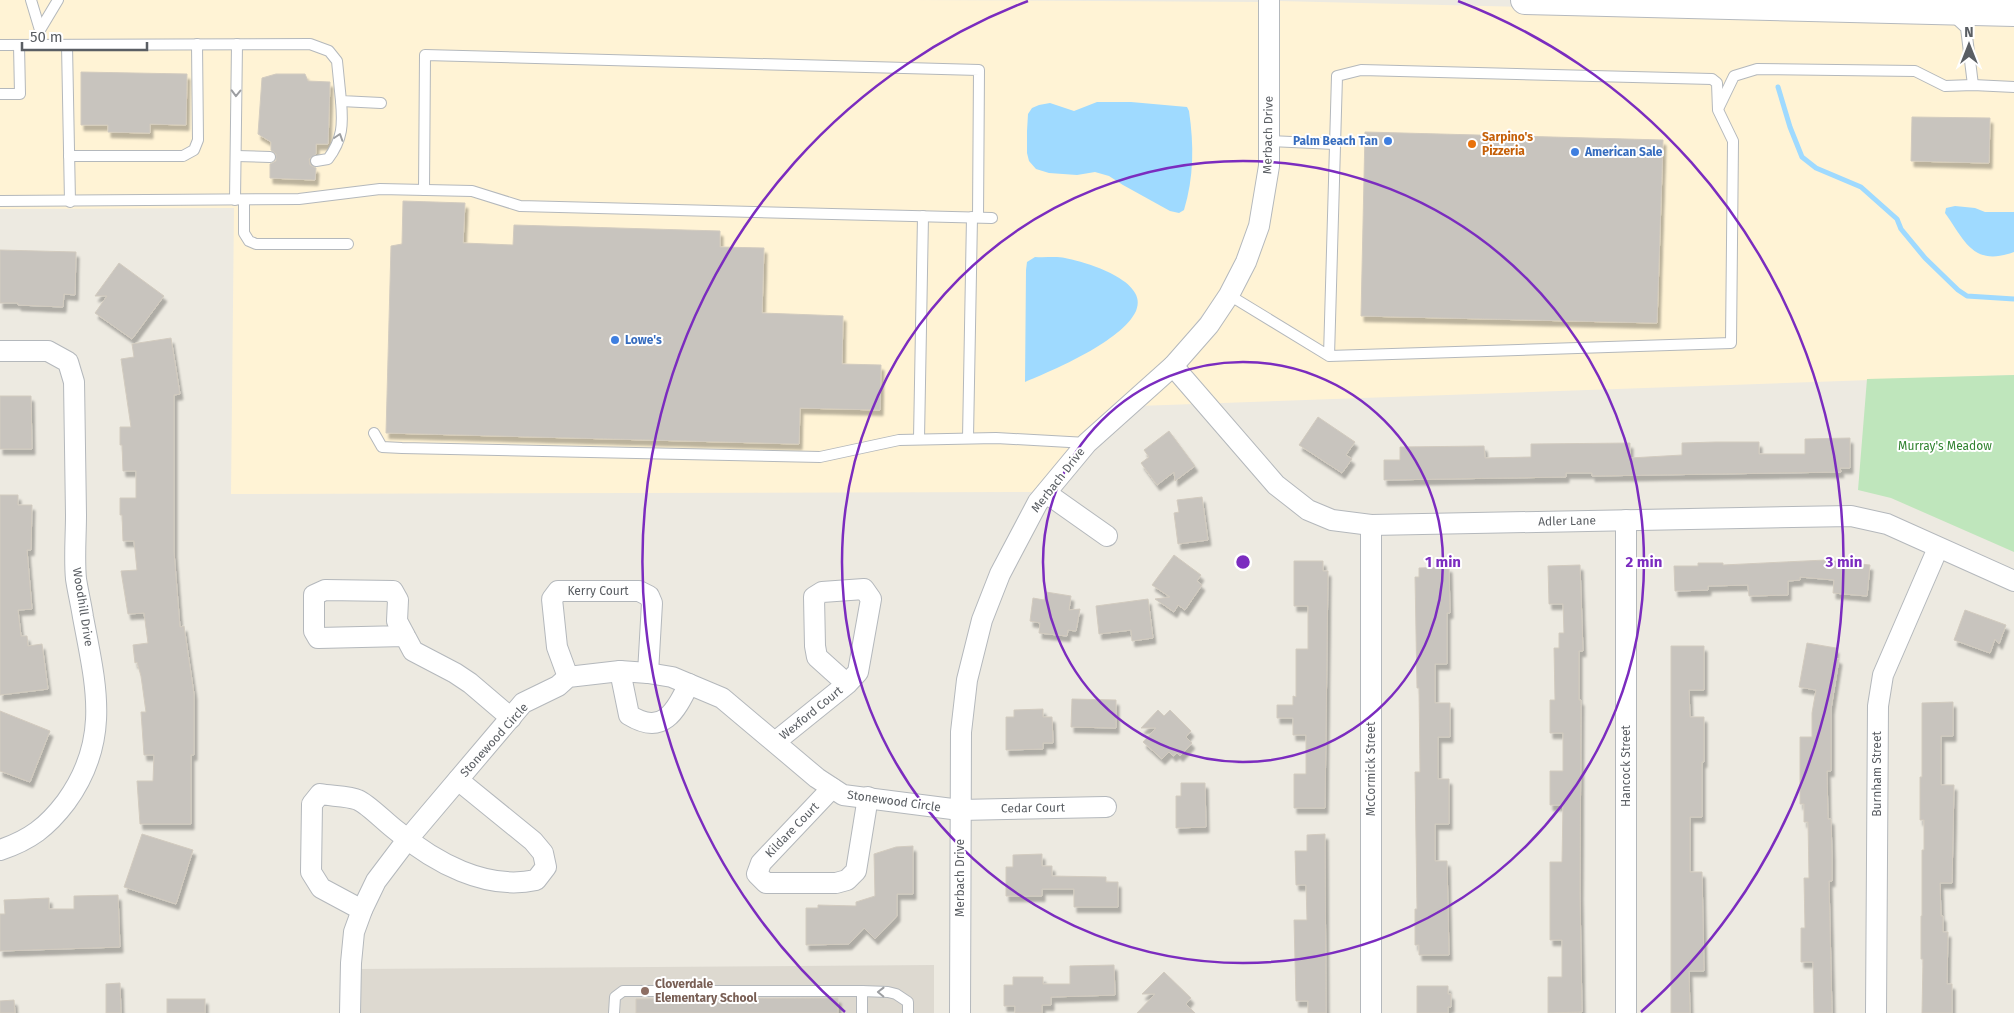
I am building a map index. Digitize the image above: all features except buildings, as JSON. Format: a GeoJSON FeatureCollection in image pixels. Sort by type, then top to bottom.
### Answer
{"type":"FeatureCollection","features":[{"type":"Feature","properties":{"kind":"main road"},"geometry":{"type":"LineString","coordinates":[[1525,0],[2014,12]]}},
{"type":"Feature","properties":{"kind":"street","name":"Merbach Drive"},"geometry":{"type":"LineString","coordinates":[[960,1013],[962,715],[972,656],[982,620],[1000,574],[1038,502],[1087,443],[1173,366],[1209,325],[1229,295],[1246,262],[1259,226],[1269,166],[1269,0]]}},
{"type":"Feature","properties":{"kind":"street","name":"Woodhill Drive"},"geometry":{"type":"LineString","coordinates":[[0,350],[48,350],[68,362],[74,382],[76,579],[92,664],[96,699],[96,730],[90,759],[79,784],[61,808],[41,830],[18,844],[0,850]]}},
{"type":"Feature","properties":{"kind":"street","name":"Adler Lane"},"geometry":{"type":"LineString","coordinates":[[1173,366],[1276,485],[1308,510],[1332,520],[1371,525],[1851,516],[1887,524],[2014,581]]}},
{"type":"Feature","properties":{"kind":"street"},"geometry":{"type":"LineString","coordinates":[[1046,493],[1107,536]]}},
{"type":"Feature","properties":{"kind":"street","name":"Hancock Street"},"geometry":{"type":"LineString","coordinates":[[1626,520],[1626,1013]]}},
{"type":"Feature","properties":{"kind":"street","name":"McCormick Street"},"geometry":{"type":"LineString","coordinates":[[1371,525],[1371,1013]]}},
{"type":"Feature","properties":{"kind":"street","name":"Burnham Street"},"geometry":{"type":"LineString","coordinates":[[1876,1013],[1879,689],[1882,675],[1938,548]]}},
{"type":"Feature","properties":{"kind":"street","name":"Wexford Court"},"geometry":{"type":"LineString","coordinates":[[774,742],[847,684],[858,672],[871,600],[864,589],[822,592],[814,597],[817,657],[847,684]]}},
{"type":"Feature","properties":{"kind":"street"},"geometry":{"type":"LineString","coordinates":[[405,636],[318,638],[314,631],[314,595],[325,590],[393,591],[398,600],[397,621],[405,636],[413,651],[470,683],[511,718]]}},
{"type":"Feature","properties":{"kind":"street","name":"Kerry Court"},"geometry":{"type":"LineString","coordinates":[[568,677],[557,647],[552,600],[558,590],[639,590],[649,596],[652,603],[648,673]]}},
{"type":"Feature","properties":{"kind":"street"},"geometry":{"type":"LineString","coordinates":[[620,671],[629,715],[640,722],[654,723],[668,718],[679,704],[689,684]]}},
{"type":"Feature","properties":{"kind":"street","name":"Stonewood Circle"},"geometry":{"type":"LineString","coordinates":[[350,1013],[350,964],[354,932],[376,881],[407,840],[523,703],[558,686],[568,677],[620,671],[672,677],[722,698],[817,778],[844,795],[960,810]]}},
{"type":"Feature","properties":{"kind":"street"},"geometry":{"type":"LineString","coordinates":[[362,910],[322,888],[311,872],[312,804],[320,794],[358,800],[428,855],[458,870],[496,881],[521,884],[536,880],[546,867],[543,853],[533,841],[458,780]]}},
{"type":"Feature","properties":{"kind":"street","name":"Kildare Court"},"geometry":{"type":"LineString","coordinates":[[832,788],[762,862],[757,874],[766,882],[836,882],[847,880],[856,871],[868,797]]}},
{"type":"Feature","properties":{"kind":"street","name":"Cedar Court"},"geometry":{"type":"LineString","coordinates":[[960,810],[1106,807]]}},
{"type":"Feature","properties":{"kind":"lane"},"geometry":{"type":"LineString","coordinates":[[31,0],[40,30],[40,45]]}},
{"type":"Feature","properties":{"kind":"lane"},"geometry":{"type":"LineString","coordinates":[[40,30],[58,0]]}},
{"type":"Feature","properties":{"kind":"lane"},"geometry":{"type":"LineString","coordinates":[[1948,11],[1966,28],[1973,85]]}},
{"type":"Feature","properties":{"kind":"lane"},"geometry":{"type":"LineString","coordinates":[[69,156],[183,156],[194,150],[198,140],[197,44]]}},
{"type":"Feature","properties":{"kind":"lane"},"geometry":{"type":"LineString","coordinates":[[237,44],[236,156],[244,233],[249,241],[256,244],[348,244]]}},
{"type":"Feature","properties":{"kind":"lane"},"geometry":{"type":"LineString","coordinates":[[0,45],[310,44],[329,51],[337,61],[343,123],[337,144],[328,159],[316,161]]}},
{"type":"Feature","properties":{"kind":"lane"},"geometry":{"type":"LineString","coordinates":[[0,94],[20,94],[19,45]]}},
{"type":"Feature","properties":{"kind":"lane"},"geometry":{"type":"LineString","coordinates":[[67,45],[70,202]]}},
{"type":"Feature","properties":{"kind":"lane"},"geometry":{"type":"LineString","coordinates":[[424,190],[425,55],[979,70],[968,438]]}},
{"type":"Feature","properties":{"kind":"lane"},"geometry":{"type":"LineString","coordinates":[[1718,110],[1734,76],[1757,68],[1915,71],[1945,86],[2014,87]]}},
{"type":"Feature","properties":{"kind":"lane"},"geometry":{"type":"LineString","coordinates":[[1229,295],[1329,356],[1731,343],[1733,141],[1718,110],[1717,83],[1712,79],[1361,70],[1338,76],[1329,356]]}},
{"type":"Feature","properties":{"kind":"lane"},"geometry":{"type":"LineString","coordinates":[[341,101],[381,103]]}},
{"type":"Feature","properties":{"kind":"lane"},"geometry":{"type":"LineString","coordinates":[[1269,141],[1335,144]]}},
{"type":"Feature","properties":{"kind":"lane"},"geometry":{"type":"LineString","coordinates":[[236,156],[270,157]]}},
{"type":"Feature","properties":{"kind":"lane"},"geometry":{"type":"LineString","coordinates":[[0,201],[299,199],[380,189],[472,191],[520,206],[992,218]]}},
{"type":"Feature","properties":{"kind":"lane"},"geometry":{"type":"LineString","coordinates":[[919,439],[923,216]]}},
{"type":"Feature","properties":{"kind":"lane"},"geometry":{"type":"LineString","coordinates":[[374,433],[382,447],[820,457],[899,440],[996,438],[1087,443]]}},
{"type":"Feature","properties":{"kind":"lane"},"geometry":{"type":"LineString","coordinates":[[614,1013],[615,997],[622,991],[888,992],[904,997],[908,1002],[908,1013]]}},
{"type":"Feature","properties":{"kind":"lane"},"geometry":{"type":"LineString","coordinates":[[862,991],[862,1013]]}},
{"type":"Feature","properties":{"kind":"shaded area"},"geometry":{"type":"Polygon","coordinates":[[[0,0],[1261,2],[1259,174],[1250,226],[1226,284],[1168,359],[1037,492],[231,494],[234,208],[0,209],[0,0]]]}},
{"type":"Feature","properties":{"kind":"shaded area"},"geometry":{"type":"Polygon","coordinates":[[[1278,1],[2014,19],[2014,375],[1138,406],[1264,234],[1278,1]]]}},
{"type":"Feature","properties":{"kind":"shaded area","name":"Cloverdale Elementary School"},"geometry":{"type":"Polygon","coordinates":[[[934,965],[934,1013],[356,1013],[356,969],[934,965]]]}},
{"type":"Feature","properties":{"kind":"green space","name":"Murray's Meadow"},"geometry":{"type":"Polygon","coordinates":[[[2014,375],[2014,552],[1891,498],[1858,490],[1867,379],[2014,375]]]}},
{"type":"Feature","properties":{"kind":"water"},"geometry":{"type":"Polygon","coordinates":[[[1097,102],[1131,102],[1187,107],[1191,124],[1192,161],[1190,185],[1184,210],[1179,213],[1170,211],[1109,176],[1095,172],[1077,175],[1049,173],[1036,169],[1029,161],[1027,131],[1028,114],[1032,108],[1050,103],[1074,111],[1097,102]]]}},
{"type":"Feature","properties":{"kind":"water"},"geometry":{"type":"Polygon","coordinates":[[[1955,206],[1975,208],[1985,212],[2014,212],[2014,252],[2000,256],[1989,256],[1979,254],[1972,249],[1945,213],[1946,208],[1955,206]]]}},
{"type":"Feature","properties":{"kind":"water"},"geometry":{"type":"Polygon","coordinates":[[[1035,257],[1065,258],[1100,269],[1125,282],[1134,291],[1138,300],[1136,311],[1117,333],[1086,353],[1025,382],[1026,270],[1027,262],[1035,257]]]}},
{"type":"Feature","properties":{"kind":"waterway"},"geometry":{"type":"LineString","coordinates":[[1778,87],[1790,127],[1802,157],[1816,168],[1861,187],[1897,219],[1901,229],[1925,258],[1958,290],[1967,296],[2014,299]]}},
{"type":"Feature","properties":{"kind":"place","name":"Palm Beach Tan"},"geometry":{"type":"Point","coordinates":[1388,141]}},
{"type":"Feature","properties":{"kind":"place","name":"Sarpino's Pizzeria"},"geometry":{"type":"Point","coordinates":[1472,144]}},
{"type":"Feature","properties":{"kind":"place","name":"American Sale"},"geometry":{"type":"Point","coordinates":[1575,152]}},
{"type":"Feature","properties":{"kind":"place","name":"Lowe's"},"geometry":{"type":"Point","coordinates":[615,340]}},
{"type":"Feature","properties":{"kind":"place","name":"Cloverdale Elementary School"},"geometry":{"type":"Point","coordinates":[645,991]}}]}
